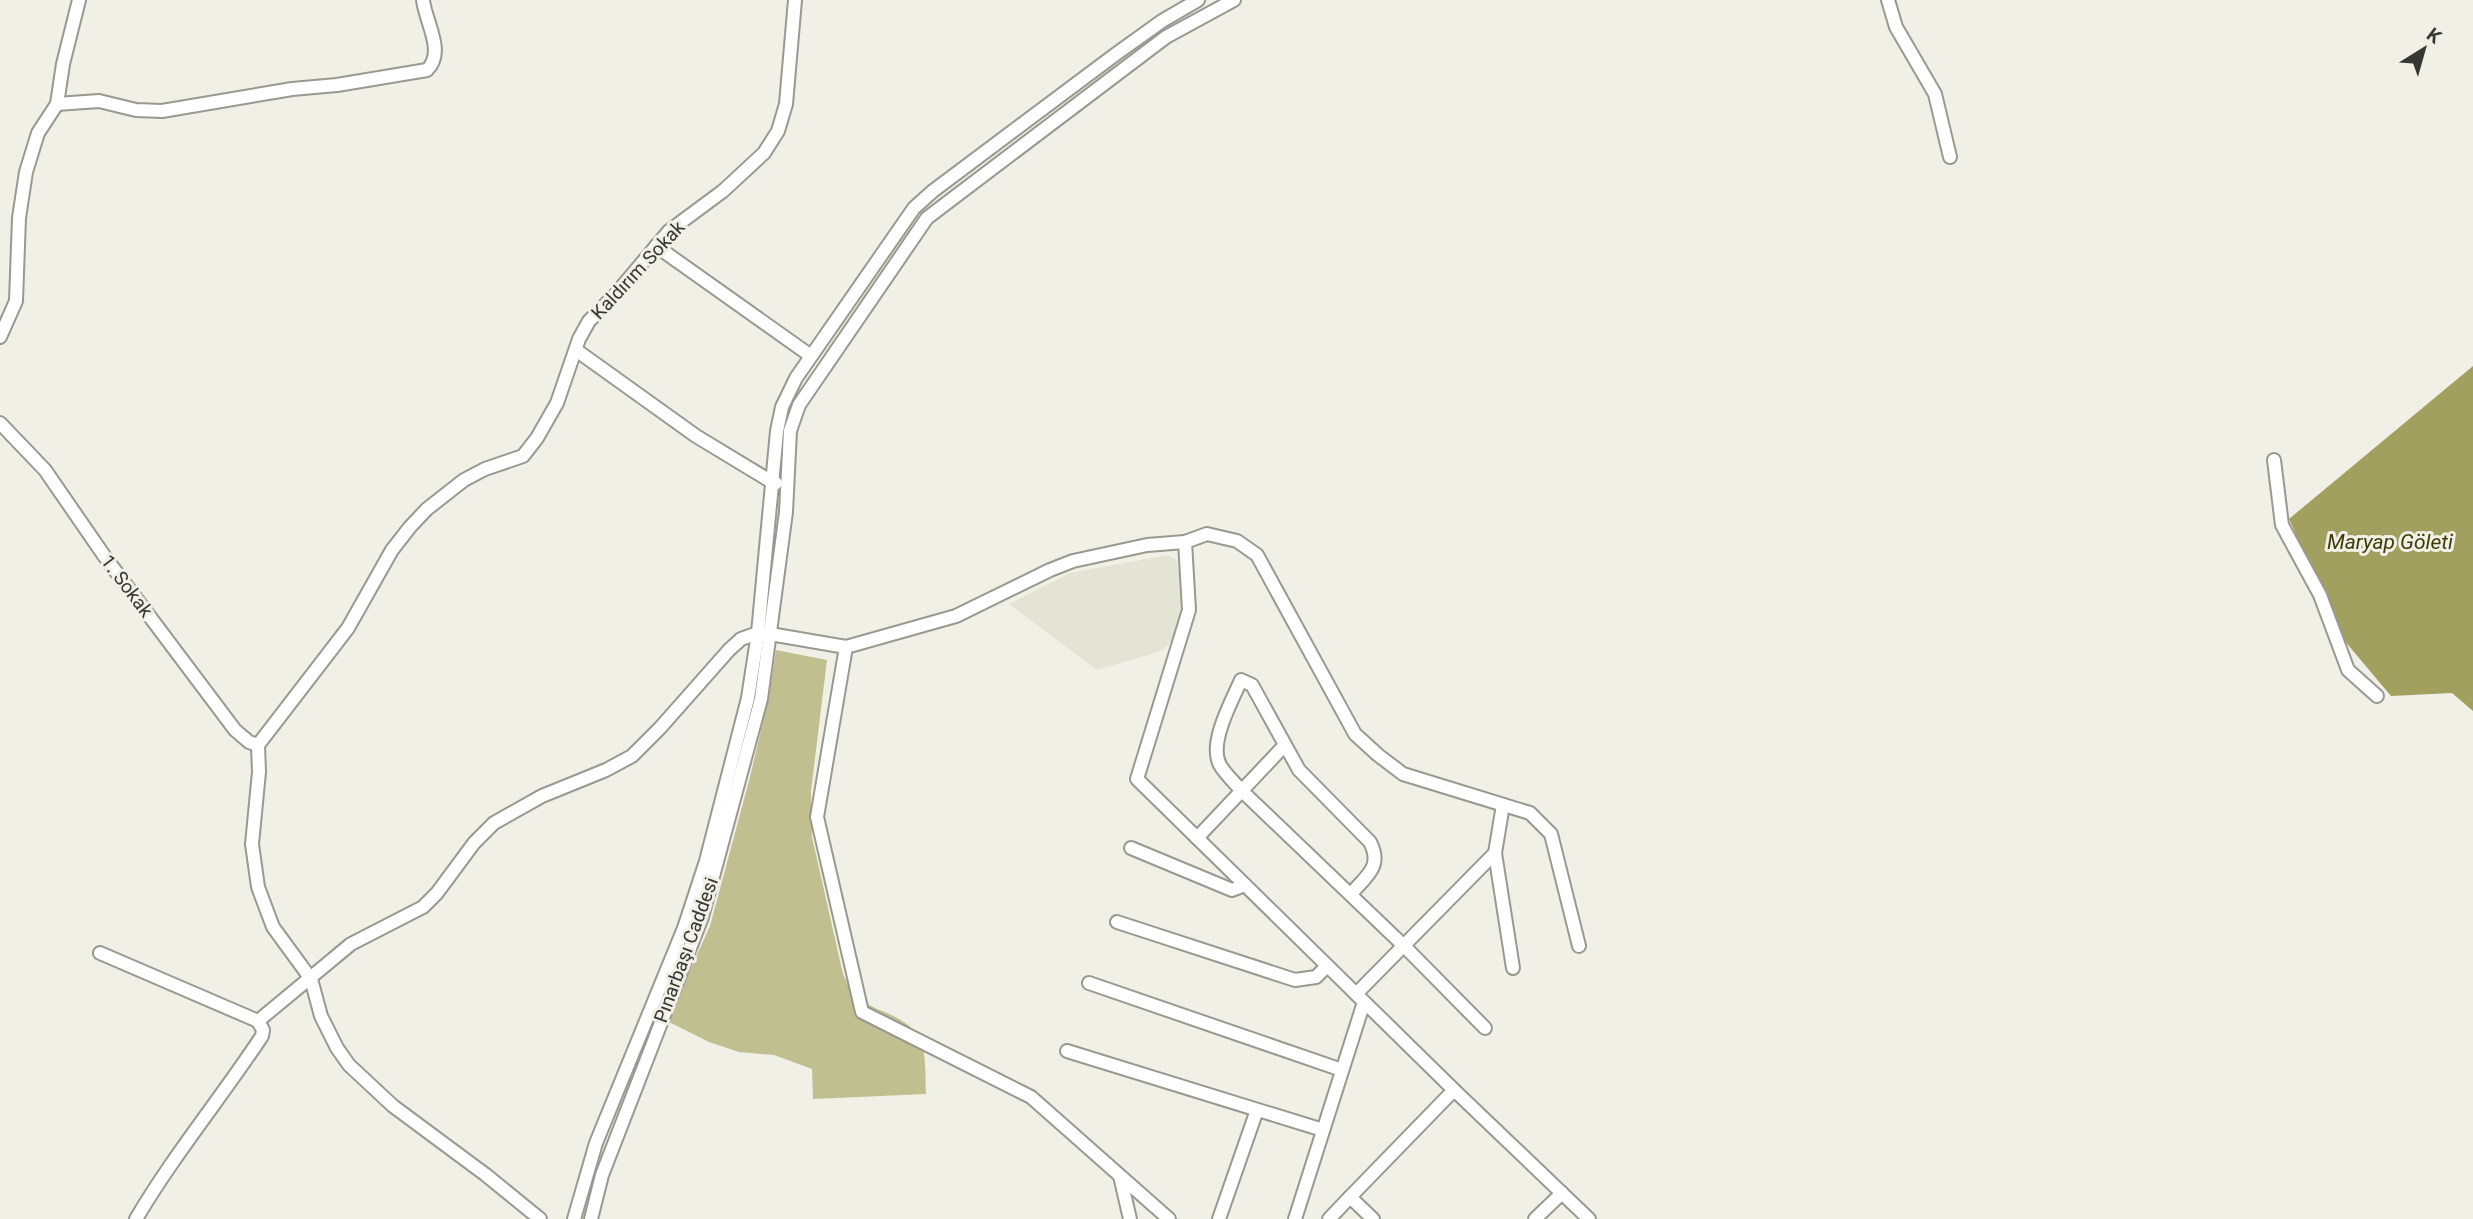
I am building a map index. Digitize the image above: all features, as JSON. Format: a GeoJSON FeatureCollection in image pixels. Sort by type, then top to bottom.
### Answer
{"type":"FeatureCollection","features":[{"type":"Feature","properties":{"kind":"street"},"geometry":{"type":"LineString","coordinates":[[0,337],[16,302],[17,244],[26,172],[38,133],[57,104],[62,64],[79,0]]}},
{"type":"Feature","properties":{"kind":"street"},"geometry":{"type":"LineString","coordinates":[[57,104],[99,101],[135,110],[162,111],[427,70],[434,60],[435,51],[423,0]]}},
{"type":"Feature","properties":{"kind":"street","name":"Kaldırım Sokak"},"geometry":{"type":"LineString","coordinates":[[258,745],[348,628],[392,550],[410,527],[446,492],[464,480],[485,469],[523,456],[557,404],[589,321],[615,295],[669,231],[736,181],[772,142],[786,104],[794,0]]}},
{"type":"Feature","properties":{"kind":"street"},"geometry":{"type":"LineString","coordinates":[[764,633],[777,431],[782,407],[811,356],[914,208],[1116,54],[1162,21],[1198,0]]}},
{"type":"Feature","properties":{"kind":"street"},"geometry":{"type":"LineString","coordinates":[[574,1219],[596,1143],[684,928],[706,860],[764,633],[786,512],[790,431],[799,405],[927,218],[1166,37],[1234,0]]}},
{"type":"Feature","properties":{"kind":"street"},"geometry":{"type":"LineString","coordinates":[[1888,0],[1896,27],[1935,94],[1950,157]]}},
{"type":"Feature","properties":{"kind":"street"},"geometry":{"type":"LineString","coordinates":[[656,246],[811,356]]}},
{"type":"Feature","properties":{"kind":"street"},"geometry":{"type":"LineString","coordinates":[[576,350],[696,436],[772,482],[787,484]]}},
{"type":"Feature","properties":{"kind":"street","name":"1. Sokak"},"geometry":{"type":"LineString","coordinates":[[0,423],[45,470],[105,557],[235,730],[249,742],[258,745]]}},
{"type":"Feature","properties":{"kind":"street"},"geometry":{"type":"LineString","coordinates":[[2274,460],[2282,525],[2320,595],[2348,670],[2377,696]]}},
{"type":"Feature","properties":{"kind":"street"},"geometry":{"type":"LineString","coordinates":[[258,1021],[351,944],[423,907],[437,893],[474,843],[494,823],[532,801],[632,756],[741,639],[764,633],[846,647],[956,616],[1073,561],[1147,545],[1185,541],[1207,534],[1237,541],[1257,555],[1355,734],[1378,755],[1404,774],[1530,813],[1551,834],[1579,946]]}},
{"type":"Feature","properties":{"kind":"street"},"geometry":{"type":"LineString","coordinates":[[1185,541],[1189,610],[1137,779],[1589,1219]]}},
{"type":"Feature","properties":{"kind":"street","name":"Pınarbaşı Caddesi"},"geometry":{"type":"LineString","coordinates":[[591,1219],[601,1175],[702,917],[761,699],[764,633]]}},
{"type":"Feature","properties":{"kind":"street"},"geometry":{"type":"LineString","coordinates":[[846,647],[817,817],[862,1012],[1031,1097],[1169,1219]]}},
{"type":"Feature","properties":{"kind":"street"},"geometry":{"type":"LineString","coordinates":[[1350,894],[1374,868],[1376,853],[1370,842],[1299,770],[1252,685],[1241,680],[1220,729],[1217,754],[1220,765],[1242,791],[1404,946],[1485,1028]]}},
{"type":"Feature","properties":{"kind":"street"},"geometry":{"type":"LineString","coordinates":[[258,745],[259,772],[252,844],[258,887],[272,927],[311,979],[328,1033],[349,1065],[393,1106],[540,1219]]}},
{"type":"Feature","properties":{"kind":"street"},"geometry":{"type":"LineString","coordinates":[[1198,838],[1284,746]]}},
{"type":"Feature","properties":{"kind":"street"},"geometry":{"type":"LineString","coordinates":[[1503,805],[1495,853],[1513,968]]}},
{"type":"Feature","properties":{"kind":"street"},"geometry":{"type":"LineString","coordinates":[[1131,848],[1232,890],[1245,885]]}},
{"type":"Feature","properties":{"kind":"street"},"geometry":{"type":"LineString","coordinates":[[1295,1219],[1342,1070],[1360,998],[1404,946],[1495,853]]}},
{"type":"Feature","properties":{"kind":"street"},"geometry":{"type":"LineString","coordinates":[[1117,922],[1296,980],[1316,976],[1327,966]]}},
{"type":"Feature","properties":{"kind":"street"},"geometry":{"type":"LineString","coordinates":[[100,953],[258,1021],[263,1030],[262,1036],[227,1089],[135,1219]]}},
{"type":"Feature","properties":{"kind":"street"},"geometry":{"type":"LineString","coordinates":[[1089,983],[1342,1070]]}},
{"type":"Feature","properties":{"kind":"street"},"geometry":{"type":"LineString","coordinates":[[1067,1051],[1323,1130]]}},
{"type":"Feature","properties":{"kind":"street"},"geometry":{"type":"LineString","coordinates":[[1329,1219],[1454,1090]]}},
{"type":"Feature","properties":{"kind":"street"},"geometry":{"type":"LineString","coordinates":[[1219,1219],[1257,1110]]}},
{"type":"Feature","properties":{"kind":"street"},"geometry":{"type":"LineString","coordinates":[[1120,1176],[1130,1219]]}},
{"type":"Feature","properties":{"kind":"street"},"geometry":{"type":"LineString","coordinates":[[1535,1219],[1562,1193]]}},
{"type":"Feature","properties":{"kind":"street"},"geometry":{"type":"LineString","coordinates":[[1350,1197],[1373,1219]]}},
{"type":"Feature","properties":{"kind":"shaded area"},"geometry":{"type":"Polygon","coordinates":[[[1168,555],[1177,560],[1184,606],[1172,641],[1161,651],[1097,670],[1009,604],[1070,573],[1168,555]]]}},
{"type":"Feature","properties":{"kind":"shaded area"},"geometry":{"type":"Polygon","coordinates":[[[776,650],[827,660],[811,791],[812,837],[843,974],[859,998],[902,1021],[915,1032],[924,1053],[926,1094],[813,1099],[812,1069],[774,1055],[739,1052],[709,1042],[667,1021],[710,926],[750,777],[769,696],[776,650]]]}},
{"type":"Feature","properties":{"kind":"water","name":"Maryap Göleti"},"geometry":{"type":"Polygon","coordinates":[[[2473,366],[2473,711],[2452,693],[2391,696],[2343,639],[2289,519],[2473,366]]]}}]}
